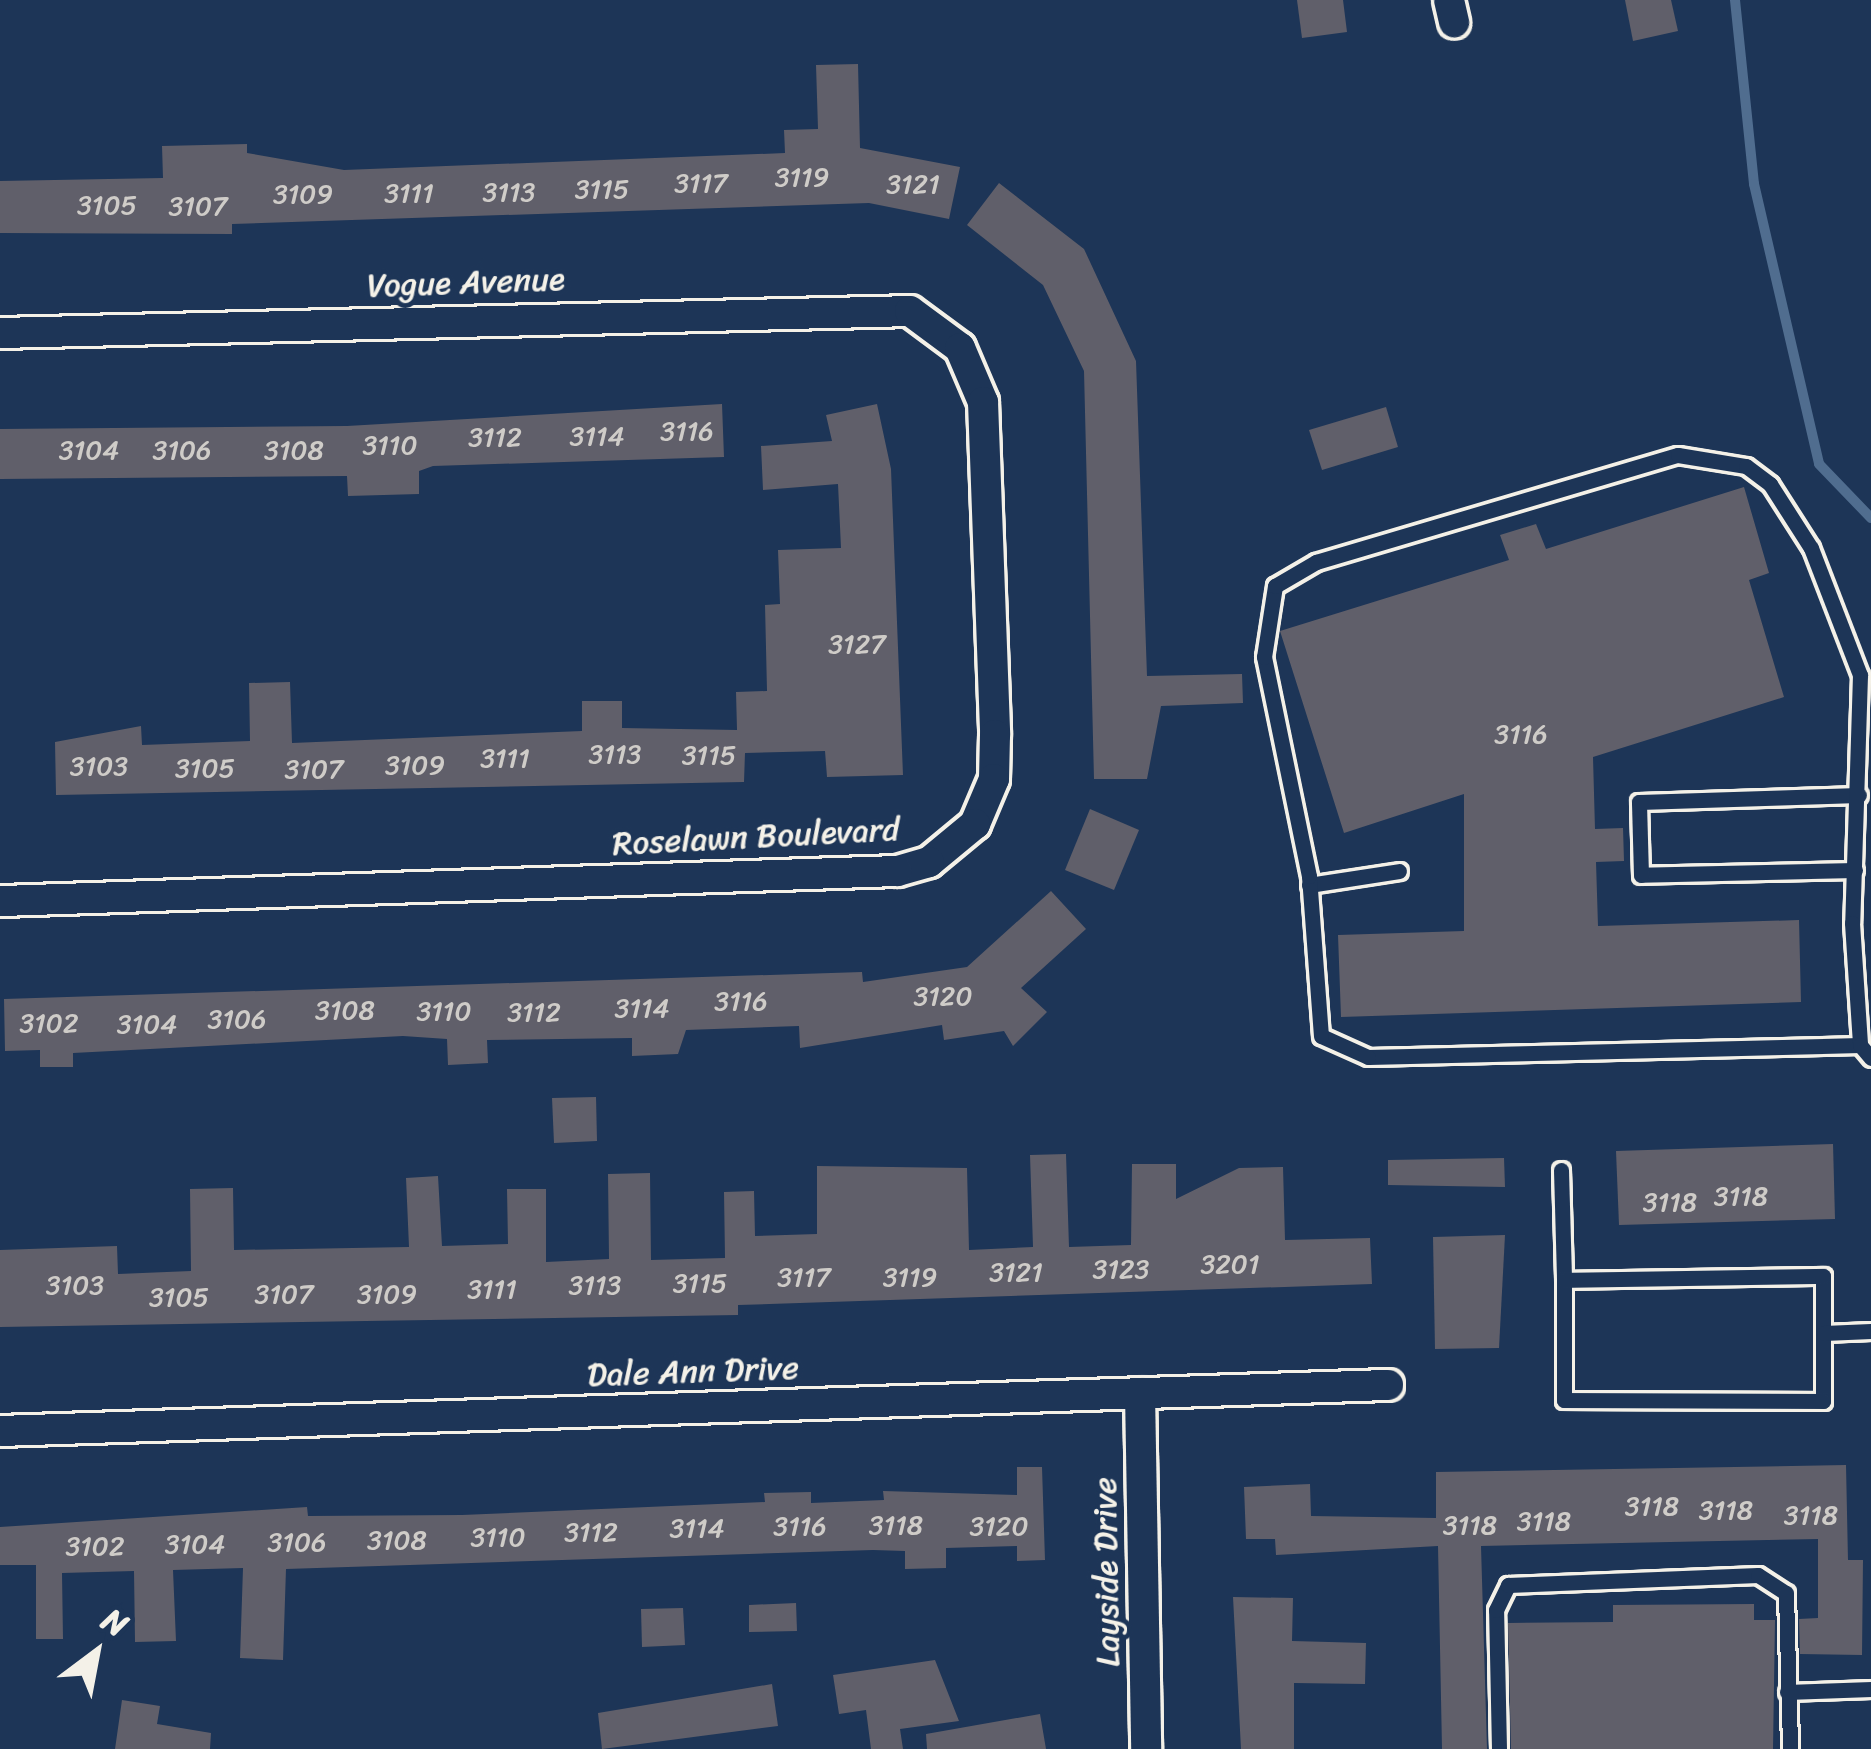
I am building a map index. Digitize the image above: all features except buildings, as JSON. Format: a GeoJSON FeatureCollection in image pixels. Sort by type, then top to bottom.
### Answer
{"type":"FeatureCollection","features":[{"type":"Feature","properties":{"kind":"street","name":"Vogue Avenue"},"geometry":{"type":"LineString","coordinates":[[0,333],[886,306],[931,321]]}},
{"type":"Feature","properties":{"kind":"street","name":"Roselawn Boulevard"},"geometry":{"type":"LineString","coordinates":[[0,902],[929,862],[987,802],[995,735],[983,401],[960,348],[931,321]]}},
{"type":"Feature","properties":{"kind":"street","name":"Dale Ann Drive"},"geometry":{"type":"LineString","coordinates":[[0,1431],[1388,1385]]}},
{"type":"Feature","properties":{"kind":"street","name":"Layside Drive"},"geometry":{"type":"LineString","coordinates":[[1140,1393],[1146,1749]]}},
{"type":"Feature","properties":{"kind":"lane"},"geometry":{"type":"LineString","coordinates":[[1678,454],[1746,466],[1811,548],[1860,675],[1855,870],[1865,1052],[1368,1057],[1321,1036],[1309,885],[1264,657],[1275,586],[1316,562],[1678,454]]}},
{"type":"Feature","properties":{"kind":"lane"},"geometry":{"type":"LineString","coordinates":[[1855,870],[1641,875],[1639,802],[1859,795]]}},
{"type":"Feature","properties":{"kind":"lane"},"geometry":{"type":"LineString","coordinates":[[1309,885],[1400,871]]}},
{"type":"Feature","properties":{"kind":"lane"},"geometry":{"type":"LineString","coordinates":[[1561,1170],[1564,1400],[1823,1401],[1823,1276],[1564,1280]]}},
{"type":"Feature","properties":{"kind":"lane"},"geometry":{"type":"LineString","coordinates":[[1824,1333],[1871,1331]]}},
{"type":"Feature","properties":{"kind":"lane"},"geometry":{"type":"LineString","coordinates":[[1499,1749],[1496,1610],[1520,1580],[1773,1577],[1786,1593],[1790,1749]]}},
{"type":"Feature","properties":{"kind":"lane"},"geometry":{"type":"LineString","coordinates":[[1787,1692],[1871,1690]]}},
{"type":"Feature","properties":{"kind":"waterway"},"geometry":{"type":"LineString","coordinates":[[1735,0],[1754,184],[1819,464],[1871,518]]}}]}
